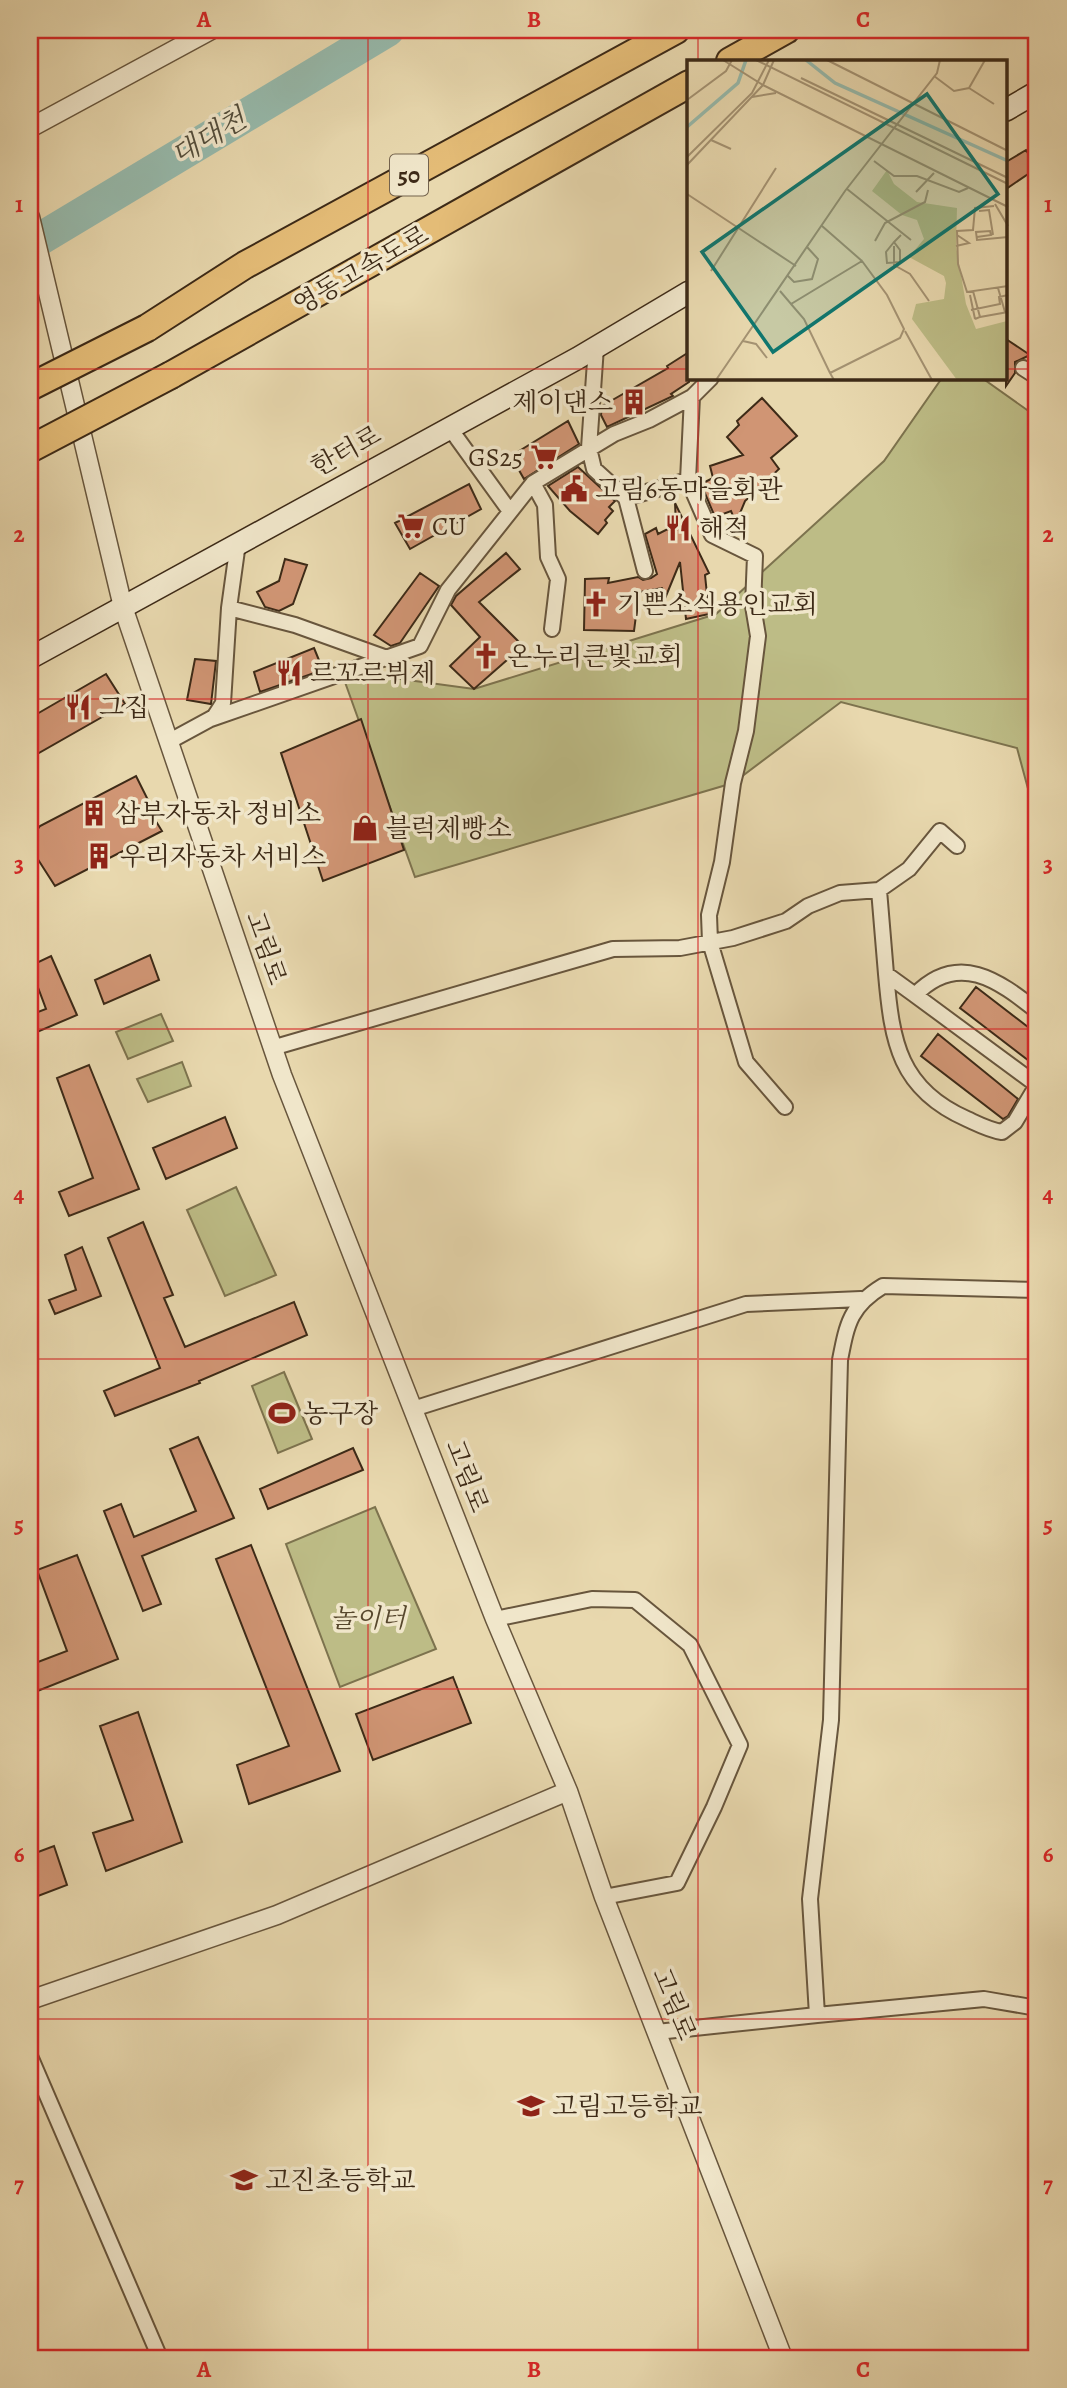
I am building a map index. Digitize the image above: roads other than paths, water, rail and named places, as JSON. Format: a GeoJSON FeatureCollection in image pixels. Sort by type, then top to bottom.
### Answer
{"type":"FeatureCollection","features":[{"type":"Feature","properties":{"kind":"highway","name":"50"},"geometry":{"type":"LineString","coordinates":[[30,387],[147,328],[245,265],[676,30]]}},
{"type":"Feature","properties":{"kind":"highway"},"geometry":{"type":"LineString","coordinates":[[732,60],[786,30]]}},
{"type":"Feature","properties":{"kind":"highway","name":"영동고속도로"},"geometry":{"type":"LineString","coordinates":[[30,449],[171,376],[687,85]]}},
{"type":"Feature","properties":{"kind":"main road"},"geometry":{"type":"LineString","coordinates":[[1007,109],[1037,92]]}},
{"type":"Feature","properties":{"kind":"main road","name":"한터로"},"geometry":{"type":"LineString","coordinates":[[30,658],[596,347],[687,293]]}},
{"type":"Feature","properties":{"kind":"street"},"geometry":{"type":"LineString","coordinates":[[30,128],[211,30]]}},
{"type":"Feature","properties":{"kind":"street","name":"고림로"},"geometry":{"type":"LineString","coordinates":[[30,217],[123,607],[272,1048],[495,1619],[568,1791],[604,1897],[783,2358]]}},
{"type":"Feature","properties":{"kind":"street"},"geometry":{"type":"LineString","coordinates":[[596,347],[589,448],[594,469],[626,498],[645,571]]}},
{"type":"Feature","properties":{"kind":"street"},"geometry":{"type":"LineString","coordinates":[[1023,368],[1037,377]]}},
{"type":"Feature","properties":{"kind":"street"},"geometry":{"type":"LineString","coordinates":[[169,742],[211,719],[420,646],[448,590],[533,483],[589,448],[692,397],[709,380]]}},
{"type":"Feature","properties":{"kind":"street"},"geometry":{"type":"LineString","coordinates":[[692,397],[688,480],[712,535],[755,556],[756,572],[753,606],[758,636],[746,731],[733,783],[722,862],[709,915],[710,942],[746,1062],[785,1107]]}},
{"type":"Feature","properties":{"kind":"street"},"geometry":{"type":"LineString","coordinates":[[449,427],[509,510]]}},
{"type":"Feature","properties":{"kind":"street"},"geometry":{"type":"LineString","coordinates":[[626,498],[688,480]]}},
{"type":"Feature","properties":{"kind":"street"},"geometry":{"type":"LineString","coordinates":[[533,483],[545,506],[548,557],[558,579],[552,629]]}},
{"type":"Feature","properties":{"kind":"street"},"geometry":{"type":"LineString","coordinates":[[211,719],[223,703],[229,608],[238,542]]}},
{"type":"Feature","properties":{"kind":"street"},"geometry":{"type":"LineString","coordinates":[[229,608],[295,625],[388,659]]}},
{"type":"Feature","properties":{"kind":"street"},"geometry":{"type":"LineString","coordinates":[[272,1048],[613,949],[680,948],[786,920],[808,906],[840,893],[879,890],[909,869],[940,831],[957,846]]}},
{"type":"Feature","properties":{"kind":"street"},"geometry":{"type":"LineString","coordinates":[[879,890],[886,974],[892,1031],[915,1084],[927,1097],[956,1114],[1002,1132],[1014,1122],[1037,1085],[886,974]]}},
{"type":"Feature","properties":{"kind":"street"},"geometry":{"type":"LineString","coordinates":[[915,995],[933,979],[953,972],[975,973],[1003,984],[1037,1011]]}},
{"type":"Feature","properties":{"kind":"street"},"geometry":{"type":"LineString","coordinates":[[413,1409],[746,1304],[861,1299],[883,1286],[1037,1290]]}},
{"type":"Feature","properties":{"kind":"street"},"geometry":{"type":"LineString","coordinates":[[817,2015],[810,1899],[831,1720],[840,1360],[847,1326],[861,1299]]}},
{"type":"Feature","properties":{"kind":"street"},"geometry":{"type":"LineString","coordinates":[[495,1619],[592,1599],[635,1600],[690,1645],[740,1745],[715,1807],[677,1883],[604,1897]]}},
{"type":"Feature","properties":{"kind":"street"},"geometry":{"type":"LineString","coordinates":[[30,2000],[277,1915],[568,1791]]}},
{"type":"Feature","properties":{"kind":"street"},"geometry":{"type":"LineString","coordinates":[[657,2032],[984,1999],[1037,2008]]}},
{"type":"Feature","properties":{"kind":"street"},"geometry":{"type":"LineString","coordinates":[[30,2056],[160,2358]]}},
{"type":"Feature","properties":{"kind":"waterway","name":"대대천"},"geometry":{"type":"LineString","coordinates":[[30,245],[388,30]]}},
{"type":"Feature","properties":{"kind":"place","name":"제이댄스"},"geometry":{"type":"Point","coordinates":[634,402]}},
{"type":"Feature","properties":{"kind":"place","name":"GS25"},"geometry":{"type":"Point","coordinates":[544,457]}},
{"type":"Feature","properties":{"kind":"place","name":"고림6동마을회관"},"geometry":{"type":"Point","coordinates":[574,489]}},
{"type":"Feature","properties":{"kind":"place","name":"CU"},"geometry":{"type":"Point","coordinates":[411,526]}},
{"type":"Feature","properties":{"kind":"place","name":"해적"},"geometry":{"type":"Point","coordinates":[678,528]}},
{"type":"Feature","properties":{"kind":"place","name":"기쁜소식용인교회"},"geometry":{"type":"Point","coordinates":[596,604]}},
{"type":"Feature","properties":{"kind":"place","name":"온누리큰빛교회"},"geometry":{"type":"Point","coordinates":[486,656]}},
{"type":"Feature","properties":{"kind":"place","name":"르꼬르뷔제"},"geometry":{"type":"Point","coordinates":[289,673]}},
{"type":"Feature","properties":{"kind":"place","name":"그집"},"geometry":{"type":"Point","coordinates":[78,707]}},
{"type":"Feature","properties":{"kind":"place","name":"삼부자동차 정비소"},"geometry":{"type":"Point","coordinates":[94,813]}},
{"type":"Feature","properties":{"kind":"place","name":"블럭제빵소"},"geometry":{"type":"Point","coordinates":[365,828]}},
{"type":"Feature","properties":{"kind":"place","name":"우리자동차 서비스"},"geometry":{"type":"Point","coordinates":[99,856]}},
{"type":"Feature","properties":{"kind":"place","name":"농구장"},"geometry":{"type":"Point","coordinates":[282,1413]}},
{"type":"Feature","properties":{"kind":"place","name":"고림고등학교"},"geometry":{"type":"Point","coordinates":[531,2106]}},
{"type":"Feature","properties":{"kind":"place","name":"고진초등학교"},"geometry":{"type":"Point","coordinates":[244,2180]}},
{"type":"Feature","properties":{"kind":"park label","name":"놀이터"},"geometry":{"type":"Point","coordinates":[368,1618]}}]}
